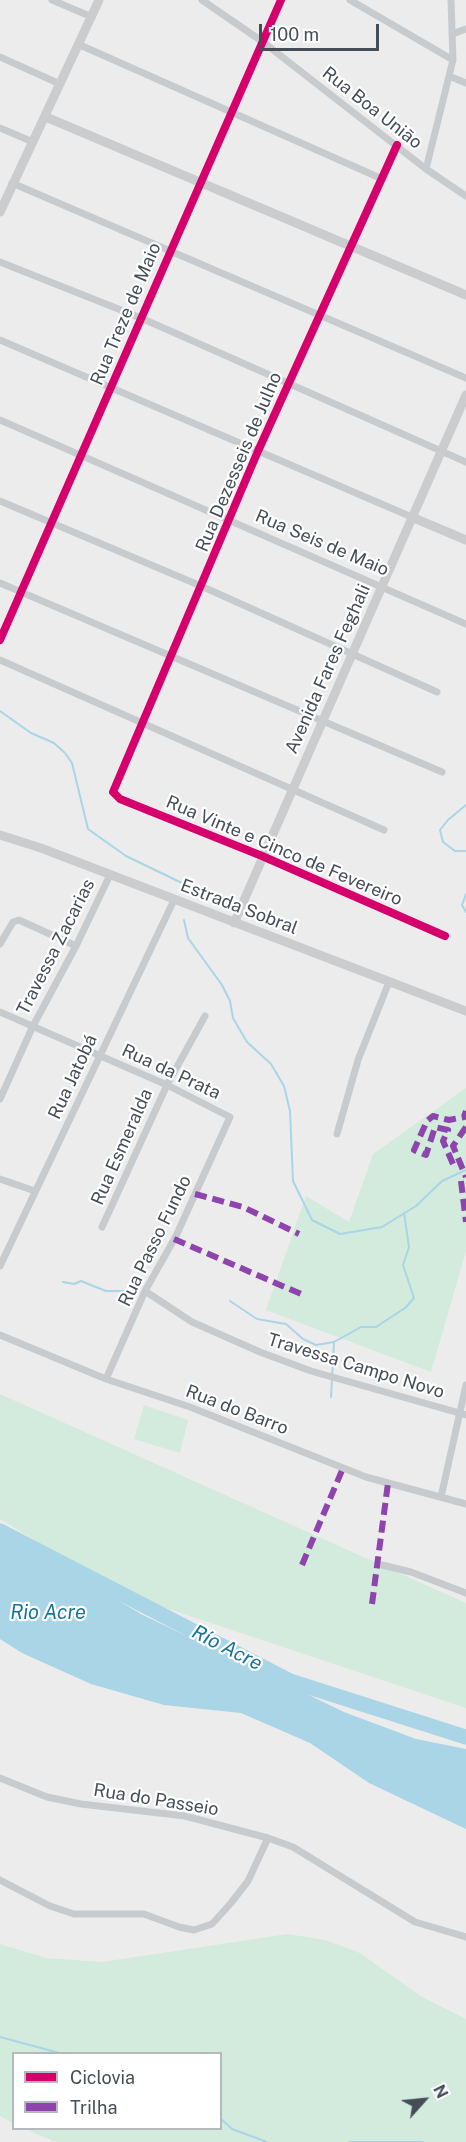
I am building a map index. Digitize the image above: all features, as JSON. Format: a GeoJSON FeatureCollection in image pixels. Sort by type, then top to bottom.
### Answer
{"type":"FeatureCollection","features":[{"type":"Feature","properties":{"kind":"street"},"geometry":{"type":"LineString","coordinates":[[52,0],[92,17]]}},
{"type":"Feature","properties":{"kind":"street"},"geometry":{"type":"LineString","coordinates":[[0,210],[80,45],[99,0]]}},
{"type":"Feature","properties":{"kind":"street","name":"Rua Boa União"},"geometry":{"type":"LineString","coordinates":[[202,0],[262,42],[426,169],[466,196]]}},
{"type":"Feature","properties":{"kind":"street","name":"Rua Treze de Maio"},"geometry":{"type":"LineString","coordinates":[[0,640],[19,592],[82,454],[280,0]]}},
{"type":"Feature","properties":{"kind":"street"},"geometry":{"type":"LineString","coordinates":[[350,0],[453,60]]}},
{"type":"Feature","properties":{"kind":"street"},"geometry":{"type":"LineString","coordinates":[[426,169],[453,60],[451,0]]}},
{"type":"Feature","properties":{"kind":"street"},"geometry":{"type":"LineString","coordinates":[[452,34],[466,29]]}},
{"type":"Feature","properties":{"kind":"street"},"geometry":{"type":"LineString","coordinates":[[80,45],[231,114],[381,178]]}},
{"type":"Feature","properties":{"kind":"street"},"geometry":{"type":"LineString","coordinates":[[0,57],[60,84]]}},
{"type":"Feature","properties":{"kind":"street"},"geometry":{"type":"LineString","coordinates":[[449,76],[466,83]]}},
{"type":"Feature","properties":{"kind":"street"},"geometry":{"type":"LineString","coordinates":[[46,117],[466,296]]}},
{"type":"Feature","properties":{"kind":"street"},"geometry":{"type":"LineString","coordinates":[[0,128],[33,142]]}},
{"type":"Feature","properties":{"kind":"street","name":"Rua Dezesseis de Julho"},"geometry":{"type":"LineString","coordinates":[[113,792],[231,520],[258,451],[397,145]]}},
{"type":"Feature","properties":{"kind":"street"},"geometry":{"type":"LineString","coordinates":[[12,183],[466,378]]}},
{"type":"Feature","properties":{"kind":"street"},"geometry":{"type":"LineString","coordinates":[[0,262],[141,318],[466,462]]}},
{"type":"Feature","properties":{"kind":"street"},"geometry":{"type":"LineString","coordinates":[[0,340],[466,540]]}},
{"type":"Feature","properties":{"kind":"street","name":"Avenida Fares Feghali"},"geometry":{"type":"LineString","coordinates":[[234,923],[351,652],[414,518],[466,395]]}},
{"type":"Feature","properties":{"kind":"street","name":"Rua Seis de Maio"},"geometry":{"type":"LineString","coordinates":[[0,420],[383,585],[466,624]]}},
{"type":"Feature","properties":{"kind":"street"},"geometry":{"type":"LineString","coordinates":[[0,501],[201,586],[437,692]]}},
{"type":"Feature","properties":{"kind":"street"},"geometry":{"type":"LineString","coordinates":[[0,583],[442,772]]}},
{"type":"Feature","properties":{"kind":"street"},"geometry":{"type":"LineString","coordinates":[[0,660],[294,788],[384,830]]}},
{"type":"Feature","properties":{"kind":"street","name":"Rua Vinte e Cinco de Fevereiro"},"geometry":{"type":"LineString","coordinates":[[113,792],[120,798],[262,856],[445,936]]}},
{"type":"Feature","properties":{"kind":"street","name":"Estrada Sobral"},"geometry":{"type":"LineString","coordinates":[[0,835],[466,1011]]}},
{"type":"Feature","properties":{"kind":"street","name":"Travessa Zacarias"},"geometry":{"type":"LineString","coordinates":[[0,1099],[33,1026],[76,946],[110,875]]}},
{"type":"Feature","properties":{"kind":"street","name":"Rua Jatobá"},"geometry":{"type":"LineString","coordinates":[[0,1266],[174,900]]}},
{"type":"Feature","properties":{"kind":"street"},"geometry":{"type":"LineString","coordinates":[[0,944],[15,920],[76,946]]}},
{"type":"Feature","properties":{"kind":"street"},"geometry":{"type":"LineString","coordinates":[[337,1134],[358,1060],[389,982]]}},
{"type":"Feature","properties":{"kind":"street","name":"Rua da Prata"},"geometry":{"type":"LineString","coordinates":[[0,1012],[167,1085],[230,1117]]}},
{"type":"Feature","properties":{"kind":"street","name":"Rua Esmeralda"},"geometry":{"type":"LineString","coordinates":[[102,1227],[167,1085],[205,1016]]}},
{"type":"Feature","properties":{"kind":"street","name":"Rua Passo Fundo"},"geometry":{"type":"LineString","coordinates":[[106,1379],[145,1291],[176,1236],[230,1117]]}},
{"type":"Feature","properties":{"kind":"street"},"geometry":{"type":"LineString","coordinates":[[0,1179],[36,1191]]}},
{"type":"Feature","properties":{"kind":"street","name":"Travessa Campo Novo"},"geometry":{"type":"LineString","coordinates":[[145,1291],[192,1322],[260,1352],[311,1371],[462,1414]]}},
{"type":"Feature","properties":{"kind":"street","name":"Rua do Barro"},"geometry":{"type":"LineString","coordinates":[[0,1335],[106,1379],[190,1407],[366,1478],[466,1503]]}},
{"type":"Feature","properties":{"kind":"street"},"geometry":{"type":"LineString","coordinates":[[441,1497],[462,1414],[466,1384]]}},
{"type":"Feature","properties":{"kind":"street"},"geometry":{"type":"LineString","coordinates":[[382,1565],[411,1572],[466,1593]]}},
{"type":"Feature","properties":{"kind":"street","name":"Rua do Passeio"},"geometry":{"type":"LineString","coordinates":[[0,1778],[47,1797],[81,1804],[185,1816],[268,1838],[293,1847],[415,1922],[466,1937]]}},
{"type":"Feature","properties":{"kind":"street"},"geometry":{"type":"LineString","coordinates":[[0,1880],[42,1902],[74,1914],[144,1914],[178,1927],[194,1930],[212,1924],[231,1903],[248,1881],[268,1838]]}},
{"type":"Feature","properties":{"kind":"green space"},"geometry":{"type":"Polygon","coordinates":[[[466,1088],[466,1251],[431,1372],[266,1310],[306,1196],[349,1222],[373,1154],[466,1088]]]}},
{"type":"Feature","properties":{"kind":"green space"},"geometry":{"type":"Polygon","coordinates":[[[0,1394],[466,1603],[466,1708],[118,1592],[0,1519],[0,1394]]]}},
{"type":"Feature","properties":{"kind":"green space"},"geometry":{"type":"Polygon","coordinates":[[[144,1405],[188,1420],[180,1453],[134,1439],[144,1405]]]}},
{"type":"Feature","properties":{"kind":"green space"},"geometry":{"type":"Polygon","coordinates":[[[288,1934],[325,1940],[360,1953],[422,1997],[466,2019],[466,2142],[56,2142],[27,2130],[222,2130],[222,2052],[12,2052],[12,2122],[0,2116],[0,1944],[46,1958],[102,1962],[288,1934]]]}},
{"type":"Feature","properties":{"kind":"water","name":"Rio Acre"},"geometry":{"type":"Polygon","coordinates":[[[0,1530],[141,1614],[344,1712],[416,1739],[466,1749],[466,1829],[369,1783],[310,1743],[241,1713],[164,1705],[91,1684],[22,1653],[0,1639],[0,1530]]]}},
{"type":"Feature","properties":{"kind":"waterway"},"geometry":{"type":"LineString","coordinates":[[0,711],[31,733],[54,743],[65,753],[72,763],[88,829],[126,856],[182,883],[191,894]]}},
{"type":"Feature","properties":{"kind":"waterway"},"geometry":{"type":"LineString","coordinates":[[466,805],[440,830],[443,842],[455,851],[466,851]]}},
{"type":"Feature","properties":{"kind":"waterway"},"geometry":{"type":"LineString","coordinates":[[466,894],[462,905],[466,912]]}},
{"type":"Feature","properties":{"kind":"waterway"},"geometry":{"type":"LineString","coordinates":[[184,920],[188,938],[222,985],[230,1001],[233,1018],[247,1042],[271,1064],[284,1086],[290,1111],[293,1181],[312,1220],[340,1234],[382,1227],[416,1206],[442,1181],[466,1170]]}},
{"type":"Feature","properties":{"kind":"waterway"},"geometry":{"type":"LineString","coordinates":[[230,1301],[257,1319],[286,1324],[303,1339],[316,1345],[334,1342],[361,1327],[376,1327],[405,1308],[414,1298],[403,1265],[409,1247],[404,1213]]}},
{"type":"Feature","properties":{"kind":"waterway"},"geometry":{"type":"LineString","coordinates":[[63,1282],[74,1284],[81,1281],[106,1291],[139,1291]]}},
{"type":"Feature","properties":{"kind":"waterway"},"geometry":{"type":"LineString","coordinates":[[331,1397],[334,1343]]}},
{"type":"Feature","properties":{"kind":"waterway","name":"Río Acre"},"geometry":{"type":"LineString","coordinates":[[0,1531],[290,1681],[466,1737]]}},
{"type":"Feature","properties":{"kind":"waterway"},"geometry":{"type":"LineString","coordinates":[[0,2037],[56,2052]]}},
{"type":"Feature","properties":{"kind":"waterway"},"geometry":{"type":"LineString","coordinates":[[222,2120],[232,2129],[267,2142]]}},
{"type":"Feature","properties":{"kind":"waterway"},"geometry":{"type":"LineString","coordinates":[[349,2142],[423,2142]]}},
{"type":"Feature","properties":{"kind":"marked path"},"geometry":{"type":"LineString","coordinates":[[453,1164],[443,1141],[448,1130],[435,1127],[426,1155],[414,1150],[427,1121],[433,1116],[449,1120],[464,1117],[466,1111]]}},
{"type":"Feature","properties":{"kind":"marked path"},"geometry":{"type":"LineString","coordinates":[[466,1127],[453,1146],[466,1177]]}},
{"type":"Feature","properties":{"kind":"marked path"},"geometry":{"type":"LineString","coordinates":[[461,1181],[466,1222]]}},
{"type":"Feature","properties":{"kind":"marked path"},"geometry":{"type":"LineString","coordinates":[[195,1194],[243,1207],[299,1234]]}},
{"type":"Feature","properties":{"kind":"marked path"},"geometry":{"type":"LineString","coordinates":[[174,1239],[301,1294]]}},
{"type":"Feature","properties":{"kind":"marked path"},"geometry":{"type":"LineString","coordinates":[[302,1565],[343,1468]]}},
{"type":"Feature","properties":{"kind":"marked path"},"geometry":{"type":"LineString","coordinates":[[372,1604],[388,1483]]}},
{"type":"Feature","properties":{"kind":"cycle path"},"geometry":{"type":"LineString","coordinates":[[0,640],[281,0]]}},
{"type":"Feature","properties":{"kind":"cycle path"},"geometry":{"type":"LineString","coordinates":[[397,145],[258,451],[113,792],[120,799],[262,856],[445,936]]}}]}
